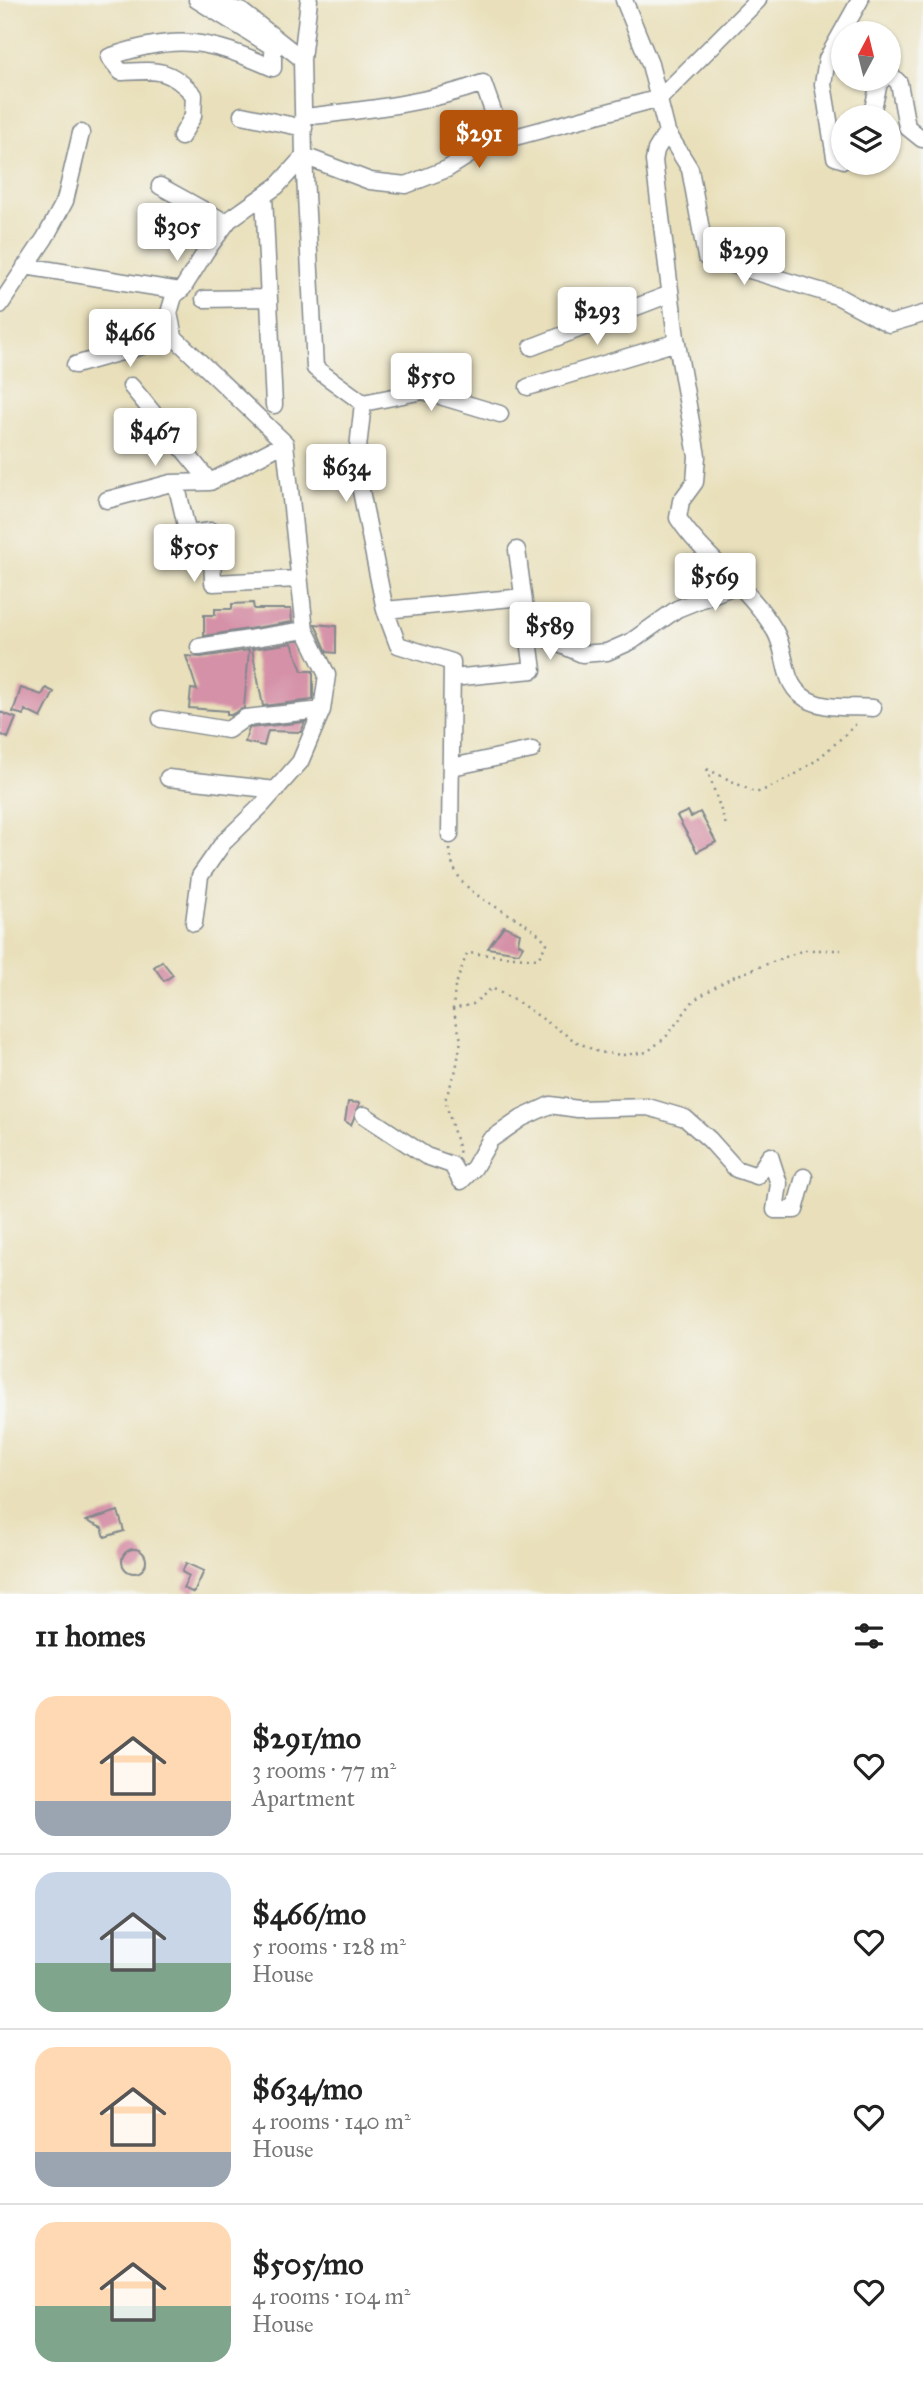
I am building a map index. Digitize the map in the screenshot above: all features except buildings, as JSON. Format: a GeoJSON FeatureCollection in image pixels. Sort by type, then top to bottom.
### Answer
{"type":"FeatureCollection","features":[{"type":"Feature","properties":{"kind":"street"},"geometry":{"type":"LineString","coordinates":[[198,0],[241,11],[302,59]]}},
{"type":"Feature","properties":{"kind":"street"},"geometry":{"type":"LineString","coordinates":[[181,137],[193,117],[194,95],[175,75],[147,71],[121,72],[109,57],[134,48],[182,40],[231,49],[273,68],[273,47],[198,0]]}},
{"type":"Feature","properties":{"kind":"street"},"geometry":{"type":"LineString","coordinates":[[309,0],[302,59],[315,368],[363,403],[423,391],[500,414]]}},
{"type":"Feature","properties":{"kind":"street"},"geometry":{"type":"LineString","coordinates":[[624,0],[650,64],[667,132],[690,169],[706,257],[837,296],[889,324],[923,314]]}},
{"type":"Feature","properties":{"kind":"street"},"geometry":{"type":"LineString","coordinates":[[304,156],[370,181],[406,186],[447,169],[485,145],[660,98],[758,0]]}},
{"type":"Feature","properties":{"kind":"street"},"geometry":{"type":"LineString","coordinates":[[831,133],[823,84],[827,60],[860,0]]}},
{"type":"Feature","properties":{"kind":"street"},"geometry":{"type":"LineString","coordinates":[[242,116],[304,123],[453,94],[483,83],[503,139]]}},
{"type":"Feature","properties":{"kind":"street"},"geometry":{"type":"LineString","coordinates":[[901,89],[907,127],[922,139],[923,137]]}},
{"type":"Feature","properties":{"kind":"street"},"geometry":{"type":"LineString","coordinates":[[667,132],[656,150],[654,161],[670,294],[697,456],[695,482],[681,500],[678,518],[688,533],[739,584],[776,633],[790,681],[799,694],[822,705],[873,708]]}},
{"type":"Feature","properties":{"kind":"street"},"geometry":{"type":"LineString","coordinates":[[0,306],[45,238],[65,201],[81,133]]}},
{"type":"Feature","properties":{"kind":"street"},"geometry":{"type":"LineString","coordinates":[[194,923],[200,876],[223,842],[276,790],[300,762],[322,710],[327,675],[305,630],[285,443],[174,337],[169,313],[174,296],[227,223],[294,170],[304,156]]}},
{"type":"Feature","properties":{"kind":"street"},"geometry":{"type":"LineString","coordinates":[[160,186],[227,223]]}},
{"type":"Feature","properties":{"kind":"street"},"geometry":{"type":"LineString","coordinates":[[264,196],[274,405]]}},
{"type":"Feature","properties":{"kind":"street"},"geometry":{"type":"LineString","coordinates":[[25,265],[180,291]]}},
{"type":"Feature","properties":{"kind":"street"},"geometry":{"type":"LineString","coordinates":[[532,347],[670,294]]}},
{"type":"Feature","properties":{"kind":"street"},"geometry":{"type":"LineString","coordinates":[[204,299],[269,298]]}},
{"type":"Feature","properties":{"kind":"street"},"geometry":{"type":"LineString","coordinates":[[75,365],[174,337]]}},
{"type":"Feature","properties":{"kind":"street"},"geometry":{"type":"LineString","coordinates":[[528,387],[677,342]]}},
{"type":"Feature","properties":{"kind":"street"},"geometry":{"type":"LineString","coordinates":[[131,386],[210,482]]}},
{"type":"Feature","properties":{"kind":"street"},"geometry":{"type":"LineString","coordinates":[[363,403],[356,466],[385,610],[398,645],[452,662],[450,835]]}},
{"type":"Feature","properties":{"kind":"street"},"geometry":{"type":"LineString","coordinates":[[107,500],[176,482],[210,482],[285,443]]}},
{"type":"Feature","properties":{"kind":"street"},"geometry":{"type":"LineString","coordinates":[[176,482],[188,534],[211,531],[212,583],[298,579]]}},
{"type":"Feature","properties":{"kind":"street"},"geometry":{"type":"LineString","coordinates":[[452,678],[533,670],[517,550]]}},
{"type":"Feature","properties":{"kind":"street"},"geometry":{"type":"LineString","coordinates":[[527,630],[582,654],[607,652],[632,641],[677,609],[739,584]]}},
{"type":"Feature","properties":{"kind":"street"},"geometry":{"type":"LineString","coordinates":[[385,610],[523,597]]}},
{"type":"Feature","properties":{"kind":"street"},"geometry":{"type":"LineString","coordinates":[[199,647],[305,630]]}},
{"type":"Feature","properties":{"kind":"street"},"geometry":{"type":"LineString","coordinates":[[161,719],[228,730],[245,718],[322,710]]}},
{"type":"Feature","properties":{"kind":"street"},"geometry":{"type":"LineString","coordinates":[[452,767],[532,750]]}},
{"type":"Feature","properties":{"kind":"street"},"geometry":{"type":"LineString","coordinates":[[168,778],[276,790]]}},
{"type":"Feature","properties":{"kind":"street"},"geometry":{"type":"LineString","coordinates":[[364,1115],[426,1156],[452,1165],[461,1181],[474,1168],[490,1140],[522,1118],[550,1105],[578,1109],[648,1107],[684,1118],[710,1140],[736,1168],[757,1176],[771,1156],[779,1184],[775,1210],[795,1210],[804,1177]]}},
{"type":"Feature","properties":{"kind":"path"},"geometry":{"type":"LineString","coordinates":[[727,828],[707,769],[756,793],[791,780],[819,760],[873,708]]}},
{"type":"Feature","properties":{"kind":"path"},"geometry":{"type":"LineString","coordinates":[[450,835],[452,868],[472,892],[538,932],[547,943],[538,959],[467,953],[455,987],[453,1009],[461,1040],[446,1100],[465,1178]]}},
{"type":"Feature","properties":{"kind":"path"},"geometry":{"type":"LineString","coordinates":[[453,1009],[473,1004],[492,988],[521,1004],[554,1029],[598,1052],[647,1052],[666,1037],[694,1000],[730,978],[804,950],[841,950]]}}]}
